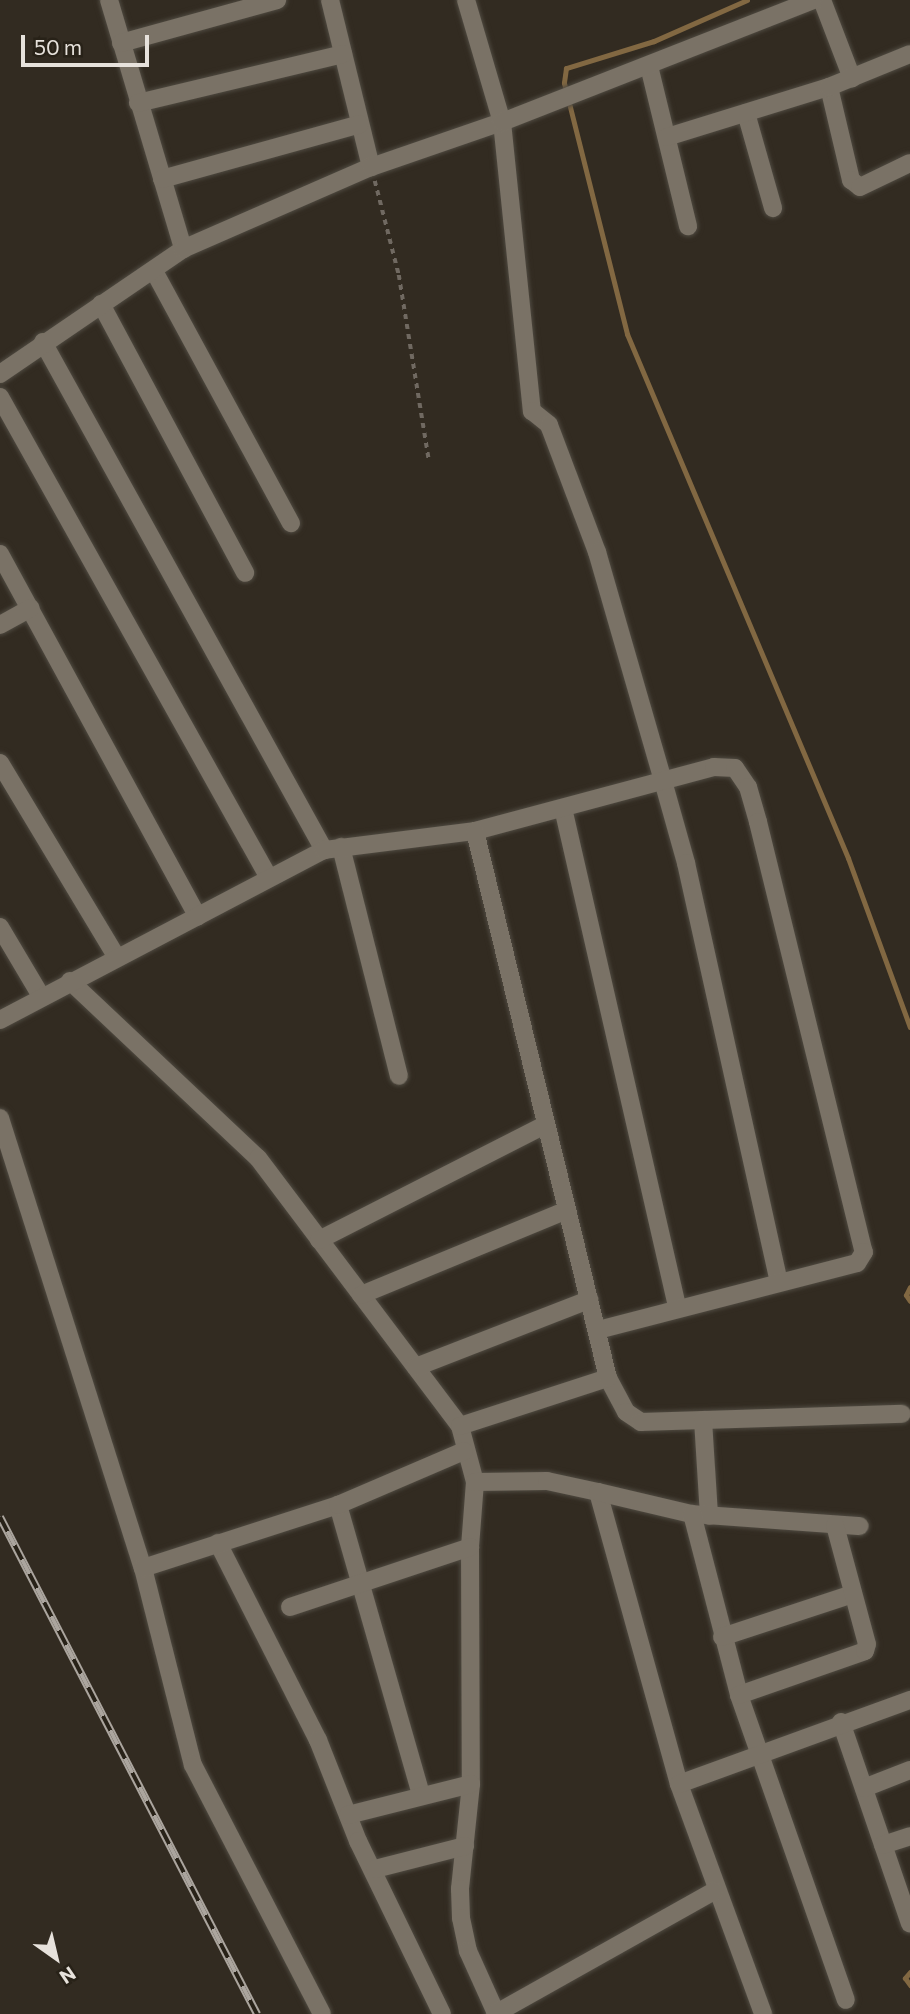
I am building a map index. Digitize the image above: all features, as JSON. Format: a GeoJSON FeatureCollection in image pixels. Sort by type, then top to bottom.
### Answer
{"type":"FeatureCollection","features":[{"type":"Feature","properties":{"kind":"street"},"geometry":{"type":"LineString","coordinates":[[109,0],[183,249]]}},
{"type":"Feature","properties":{"kind":"street"},"geometry":{"type":"LineString","coordinates":[[121,43],[277,0]]}},
{"type":"Feature","properties":{"kind":"street"},"geometry":{"type":"LineString","coordinates":[[330,0],[371,167]]}},
{"type":"Feature","properties":{"kind":"street"},"geometry":{"type":"LineString","coordinates":[[466,0],[502,122],[532,411],[549,425],[597,552],[663,781],[686,863],[779,1282]]}},
{"type":"Feature","properties":{"kind":"street"},"geometry":{"type":"LineString","coordinates":[[0,374],[43,342],[154,271],[183,249],[371,167],[502,122],[813,0]]}},
{"type":"Feature","properties":{"kind":"street"},"geometry":{"type":"LineString","coordinates":[[822,0],[852,78]]}},
{"type":"Feature","properties":{"kind":"street"},"geometry":{"type":"LineString","coordinates":[[138,103],[343,54]]}},
{"type":"Feature","properties":{"kind":"street"},"geometry":{"type":"LineString","coordinates":[[667,137],[829,88],[910,54]]}},
{"type":"Feature","properties":{"kind":"street"},"geometry":{"type":"LineString","coordinates":[[649,66],[688,226]]}},
{"type":"Feature","properties":{"kind":"street"},"geometry":{"type":"LineString","coordinates":[[829,88],[851,180],[860,187],[910,163]]}},
{"type":"Feature","properties":{"kind":"street"},"geometry":{"type":"LineString","coordinates":[[746,113],[773,208]]}},
{"type":"Feature","properties":{"kind":"street"},"geometry":{"type":"LineString","coordinates":[[162,179],[360,124]]}},
{"type":"Feature","properties":{"kind":"street"},"geometry":{"type":"LineString","coordinates":[[154,271],[291,523]]}},
{"type":"Feature","properties":{"kind":"street"},"geometry":{"type":"LineString","coordinates":[[102,304],[245,573]]}},
{"type":"Feature","properties":{"kind":"street"},"geometry":{"type":"LineString","coordinates":[[43,342],[332,848],[398,1076]]}},
{"type":"Feature","properties":{"kind":"street"},"geometry":{"type":"LineString","coordinates":[[0,397],[269,878]]}},
{"type":"Feature","properties":{"kind":"street"},"geometry":{"type":"LineString","coordinates":[[0,554],[32,608],[198,917]]}},
{"type":"Feature","properties":{"kind":"street"},"geometry":{"type":"LineString","coordinates":[[0,625],[32,608]]}},
{"type":"Feature","properties":{"kind":"street"},"geometry":{"type":"LineString","coordinates":[[0,762],[117,958]]}},
{"type":"Feature","properties":{"kind":"street"},"geometry":{"type":"LineString","coordinates":[[0,1020],[41,996],[332,848],[475,831],[714,767],[735,768],[748,787],[864,1252],[857,1263],[677,1306],[597,1330]]}},
{"type":"Feature","properties":{"kind":"street"},"geometry":{"type":"LineString","coordinates":[[563,808],[677,1306]]}},
{"type":"Feature","properties":{"kind":"street"},"geometry":{"type":"LineString","coordinates":[[475,831],[608,1378],[632,1419],[703,1420],[902,1414]]}},
{"type":"Feature","properties":{"kind":"street"},"geometry":{"type":"LineString","coordinates":[[0,927],[41,996]]}},
{"type":"Feature","properties":{"kind":"street"},"geometry":{"type":"LineString","coordinates":[[70,981],[258,1158],[460,1426],[464,1451],[475,1482],[470,1547],[471,1784],[461,1918],[468,1951],[496,2014],[715,1891]]}},
{"type":"Feature","properties":{"kind":"street"},"geometry":{"type":"LineString","coordinates":[[0,1118],[143,1568],[193,1765],[322,2014]]}},
{"type":"Feature","properties":{"kind":"street"},"geometry":{"type":"LineString","coordinates":[[319,1240],[545,1125]]}},
{"type":"Feature","properties":{"kind":"street"},"geometry":{"type":"LineString","coordinates":[[361,1295],[567,1210]]}},
{"type":"Feature","properties":{"kind":"street"},"geometry":{"type":"LineString","coordinates":[[415,1367],[589,1300]]}},
{"type":"Feature","properties":{"kind":"street"},"geometry":{"type":"LineString","coordinates":[[460,1426],[608,1378]]}},
{"type":"Feature","properties":{"kind":"street"},"geometry":{"type":"LineString","coordinates":[[703,1420],[701,1515],[722,1637],[738,1695],[846,2000]]}},
{"type":"Feature","properties":{"kind":"street"},"geometry":{"type":"LineString","coordinates":[[143,1568],[338,1506],[464,1451]]}},
{"type":"Feature","properties":{"kind":"street"},"geometry":{"type":"LineString","coordinates":[[475,1482],[547,1481],[701,1515],[860,1526]]}},
{"type":"Feature","properties":{"kind":"street"},"geometry":{"type":"LineString","coordinates":[[598,1492],[679,1784],[715,1891],[763,2014]]}},
{"type":"Feature","properties":{"kind":"street"},"geometry":{"type":"LineString","coordinates":[[338,1506],[421,1795]]}},
{"type":"Feature","properties":{"kind":"street"},"geometry":{"type":"LineString","coordinates":[[738,1695],[866,1651],[835,1525]]}},
{"type":"Feature","properties":{"kind":"street"},"geometry":{"type":"LineString","coordinates":[[218,1543],[318,1740],[348,1815],[442,2014]]}},
{"type":"Feature","properties":{"kind":"street"},"geometry":{"type":"LineString","coordinates":[[290,1607],[470,1547]]}},
{"type":"Feature","properties":{"kind":"street"},"geometry":{"type":"LineString","coordinates":[[722,1637],[853,1594]]}},
{"type":"Feature","properties":{"kind":"street"},"geometry":{"type":"LineString","coordinates":[[679,1784],[841,1722],[910,1700]]}},
{"type":"Feature","properties":{"kind":"street"},"geometry":{"type":"LineString","coordinates":[[841,1722],[883,1845],[907,1903],[910,1923]]}},
{"type":"Feature","properties":{"kind":"street"},"geometry":{"type":"LineString","coordinates":[[864,1788],[910,1770]]}},
{"type":"Feature","properties":{"kind":"street"},"geometry":{"type":"LineString","coordinates":[[348,1815],[471,1784]]}},
{"type":"Feature","properties":{"kind":"street"},"geometry":{"type":"LineString","coordinates":[[883,1845],[910,1836]]}},
{"type":"Feature","properties":{"kind":"street"},"geometry":{"type":"LineString","coordinates":[[375,1869],[465,1846]]}},
{"type":"Feature","properties":{"kind":"path"},"geometry":{"type":"LineString","coordinates":[[371,167],[399,275],[429,461]]}},
{"type":"Feature","properties":{"kind":"waterway"},"geometry":{"type":"LineString","coordinates":[[747,0],[654,41],[566,68],[564,83],[627,334],[848,858],[910,1027]]}},
{"type":"Feature","properties":{"kind":"waterway"},"geometry":{"type":"LineString","coordinates":[[910,1287],[906,1295],[910,1301]]}},
{"type":"Feature","properties":{"kind":"waterway"},"geometry":{"type":"LineString","coordinates":[[910,1972],[905,1978],[910,1985]]}},
{"type":"Feature","properties":{"kind":"railway"},"geometry":{"type":"LineString","coordinates":[[0,1517],[257,2014]]}}]}
